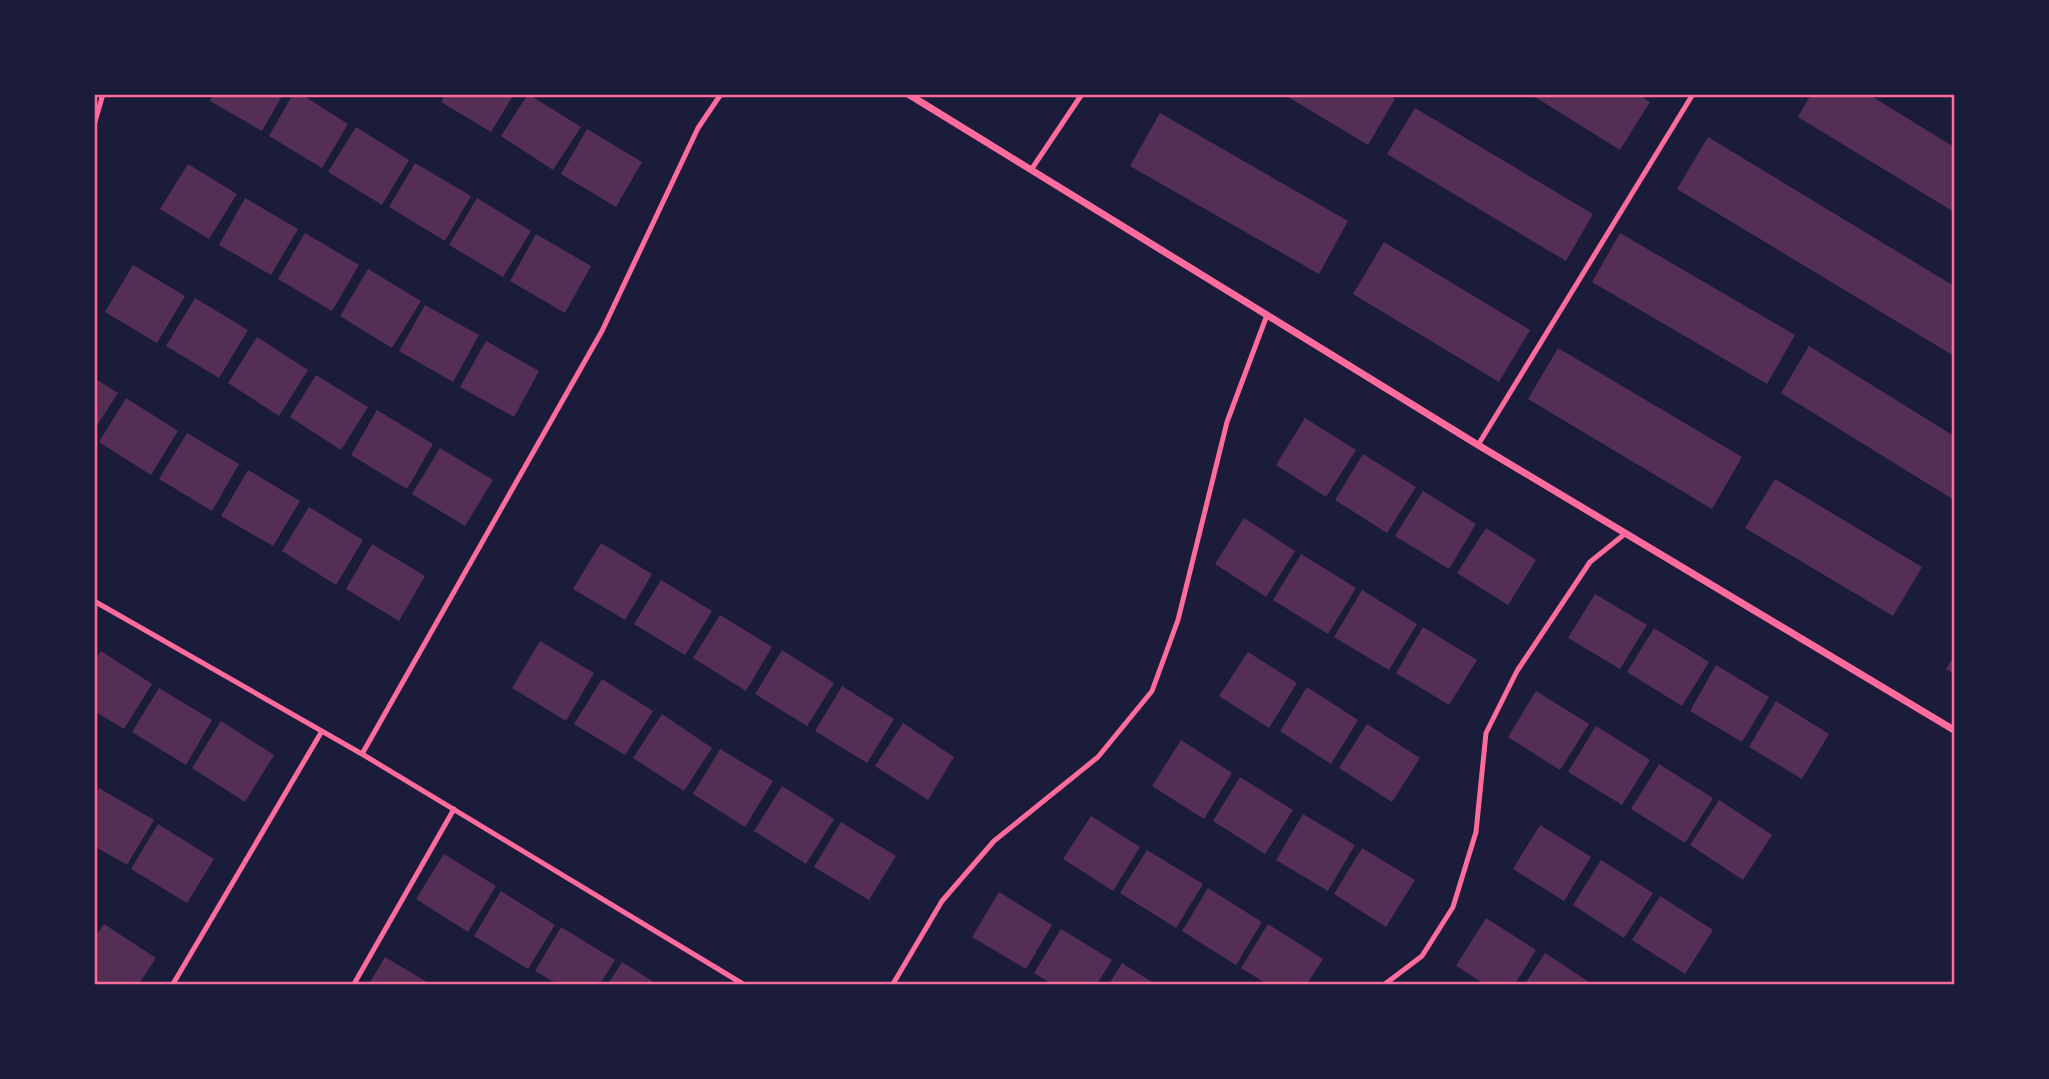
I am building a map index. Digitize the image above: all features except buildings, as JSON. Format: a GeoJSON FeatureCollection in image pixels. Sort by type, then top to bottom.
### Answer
{"type":"FeatureCollection","features":[{"type":"Feature","properties":{"kind":"street"},"geometry":{"type":"LineString","coordinates":[[908,94],[1478,445],[1955,730]]}},
{"type":"Feature","properties":{"kind":"lane"},"geometry":{"type":"LineString","coordinates":[[94,125],[103,94]]}},
{"type":"Feature","properties":{"kind":"lane"},"geometry":{"type":"LineString","coordinates":[[362,754],[602,331],[698,128],[721,94]]}},
{"type":"Feature","properties":{"kind":"lane"},"geometry":{"type":"LineString","coordinates":[[1031,170],[1082,94]]}},
{"type":"Feature","properties":{"kind":"lane"},"geometry":{"type":"LineString","coordinates":[[1478,445],[1693,94]]}},
{"type":"Feature","properties":{"kind":"lane"},"geometry":{"type":"LineString","coordinates":[[892,985],[942,901],[994,841],[1098,757],[1152,691],[1178,620],[1227,422],[1268,316]]}},
{"type":"Feature","properties":{"kind":"lane"},"geometry":{"type":"LineString","coordinates":[[1385,985],[1422,956],[1453,907],[1476,832],[1486,733],[1517,671],[1590,562],[1626,533]]}},
{"type":"Feature","properties":{"kind":"lane"},"geometry":{"type":"LineString","coordinates":[[94,601],[362,754],[743,985]]}},
{"type":"Feature","properties":{"kind":"lane"},"geometry":{"type":"LineString","coordinates":[[173,985],[322,731]]}},
{"type":"Feature","properties":{"kind":"lane"},"geometry":{"type":"LineString","coordinates":[[354,985],[454,809]]}}]}
